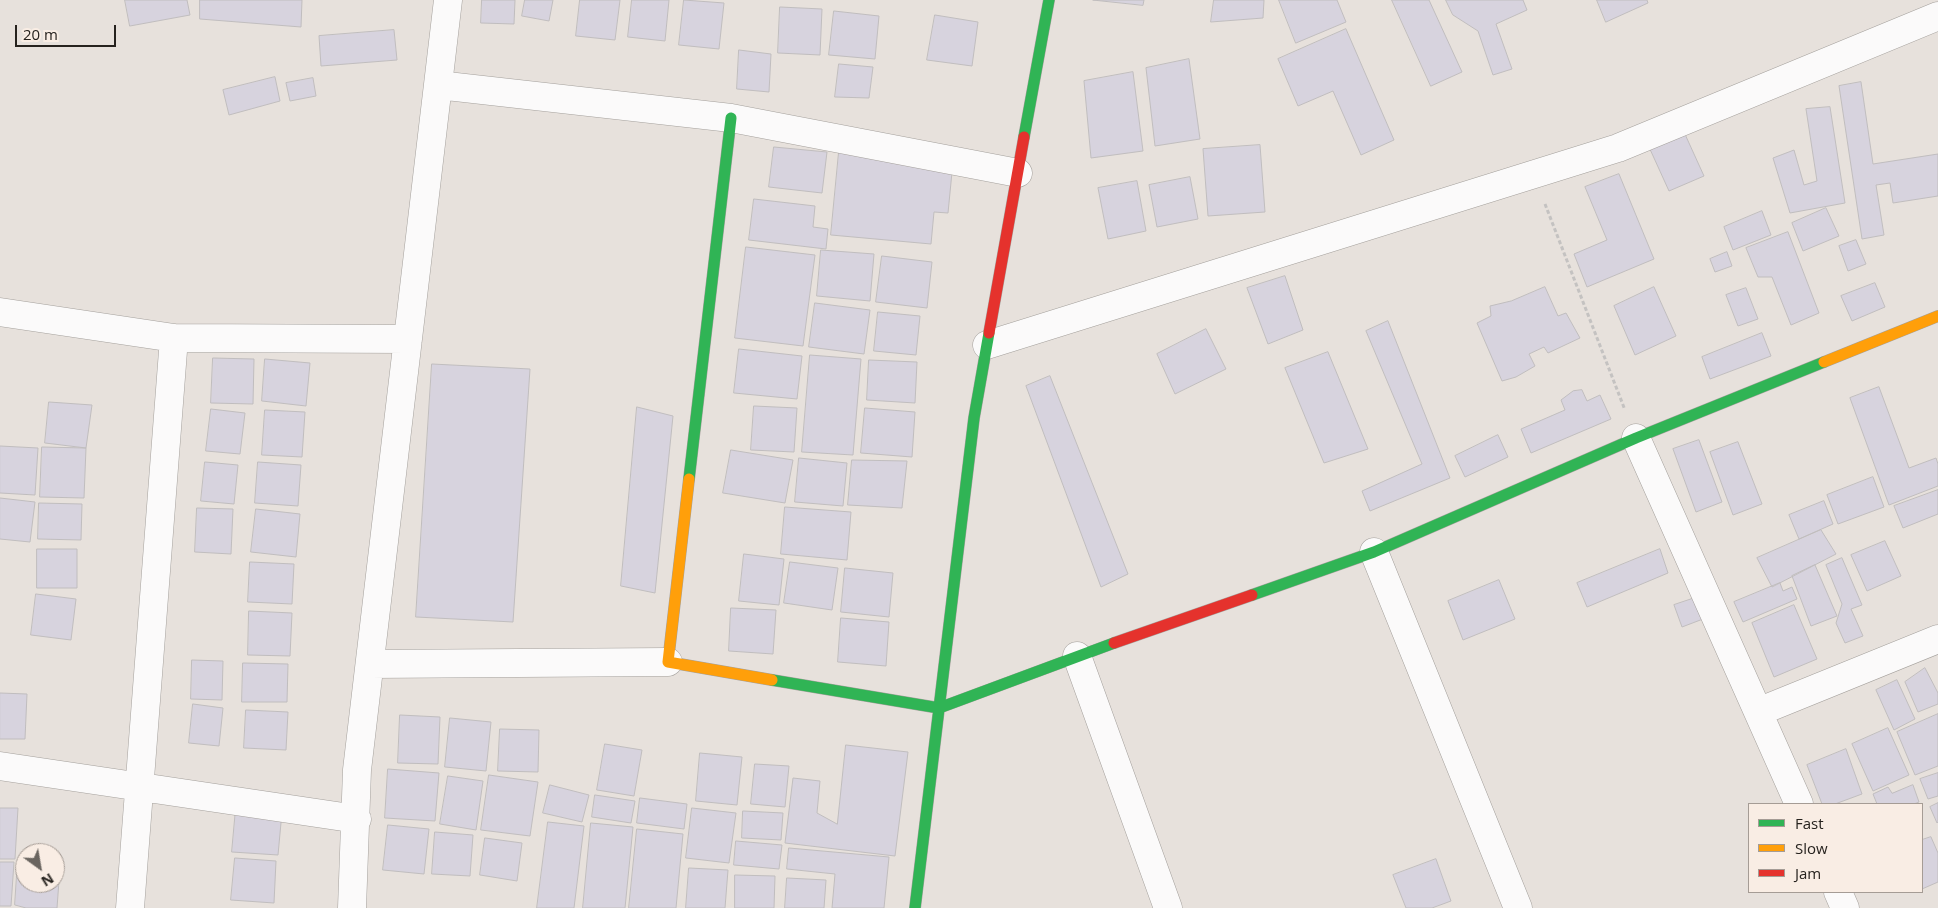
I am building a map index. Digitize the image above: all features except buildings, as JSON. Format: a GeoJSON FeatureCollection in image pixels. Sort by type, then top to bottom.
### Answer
{"type":"FeatureCollection","features":[{"type":"Feature","properties":{"kind":"street"},"geometry":{"type":"LineString","coordinates":[[352,908],[357,819],[357,770],[448,0]]}},
{"type":"Feature","properties":{"kind":"street"},"geometry":{"type":"LineString","coordinates":[[915,908],[974,418],[1049,0]]}},
{"type":"Feature","properties":{"kind":"street"},"geometry":{"type":"LineString","coordinates":[[987,345],[1618,148],[1938,16]]}},
{"type":"Feature","properties":{"kind":"street"},"geometry":{"type":"LineString","coordinates":[[438,85],[731,118],[1018,172]]}},
{"type":"Feature","properties":{"kind":"street"},"geometry":{"type":"LineString","coordinates":[[668,662],[731,118]]}},
{"type":"Feature","properties":{"kind":"street"},"geometry":{"type":"LineString","coordinates":[[0,312],[174,338],[408,339]]}},
{"type":"Feature","properties":{"kind":"street"},"geometry":{"type":"LineString","coordinates":[[370,664],[668,662],[939,708],[1077,656],[1374,552],[1636,438],[1938,316]]}},
{"type":"Feature","properties":{"kind":"street"},"geometry":{"type":"LineString","coordinates":[[130,908],[174,338]]}},
{"type":"Feature","properties":{"kind":"street"},"geometry":{"type":"LineString","coordinates":[[1636,438],[1799,803]]}},
{"type":"Feature","properties":{"kind":"street"},"geometry":{"type":"LineString","coordinates":[[1374,552],[1518,908]]}},
{"type":"Feature","properties":{"kind":"street"},"geometry":{"type":"LineString","coordinates":[[1758,712],[1938,639]]}},
{"type":"Feature","properties":{"kind":"street"},"geometry":{"type":"LineString","coordinates":[[1077,656],[1168,908]]}},
{"type":"Feature","properties":{"kind":"street"},"geometry":{"type":"LineString","coordinates":[[0,766],[357,819]]}},
{"type":"Feature","properties":{"kind":"street"},"geometry":{"type":"LineString","coordinates":[[1838,893],[1846,908]]}},
{"type":"Feature","properties":{"kind":"path"},"geometry":{"type":"LineString","coordinates":[[1533,174],[1636,438]]}},
{"type":"Feature","properties":{"kind":"traffic: fast"},"geometry":{"type":"LineString","coordinates":[[1024,137],[1049,0]]}},
{"type":"Feature","properties":{"kind":"traffic: fast"},"geometry":{"type":"LineString","coordinates":[[689,479],[731,118]]}},
{"type":"Feature","properties":{"kind":"traffic: fast"},"geometry":{"type":"LineString","coordinates":[[915,908],[974,418],[989,333]]}},
{"type":"Feature","properties":{"kind":"traffic: fast"},"geometry":{"type":"LineString","coordinates":[[1252,595],[1374,552],[1636,438],[1824,362]]}},
{"type":"Feature","properties":{"kind":"traffic: fast"},"geometry":{"type":"LineString","coordinates":[[772,680],[939,708],[1114,643]]}},
{"type":"Feature","properties":{"kind":"traffic: slow"},"geometry":{"type":"LineString","coordinates":[[1824,362],[1938,316]]}},
{"type":"Feature","properties":{"kind":"traffic: slow"},"geometry":{"type":"LineString","coordinates":[[689,479],[668,662],[772,680]]}},
{"type":"Feature","properties":{"kind":"traffic: jam"},"geometry":{"type":"LineString","coordinates":[[989,333],[1024,137]]}},
{"type":"Feature","properties":{"kind":"traffic: jam"},"geometry":{"type":"LineString","coordinates":[[1114,643],[1252,595]]}}]}
